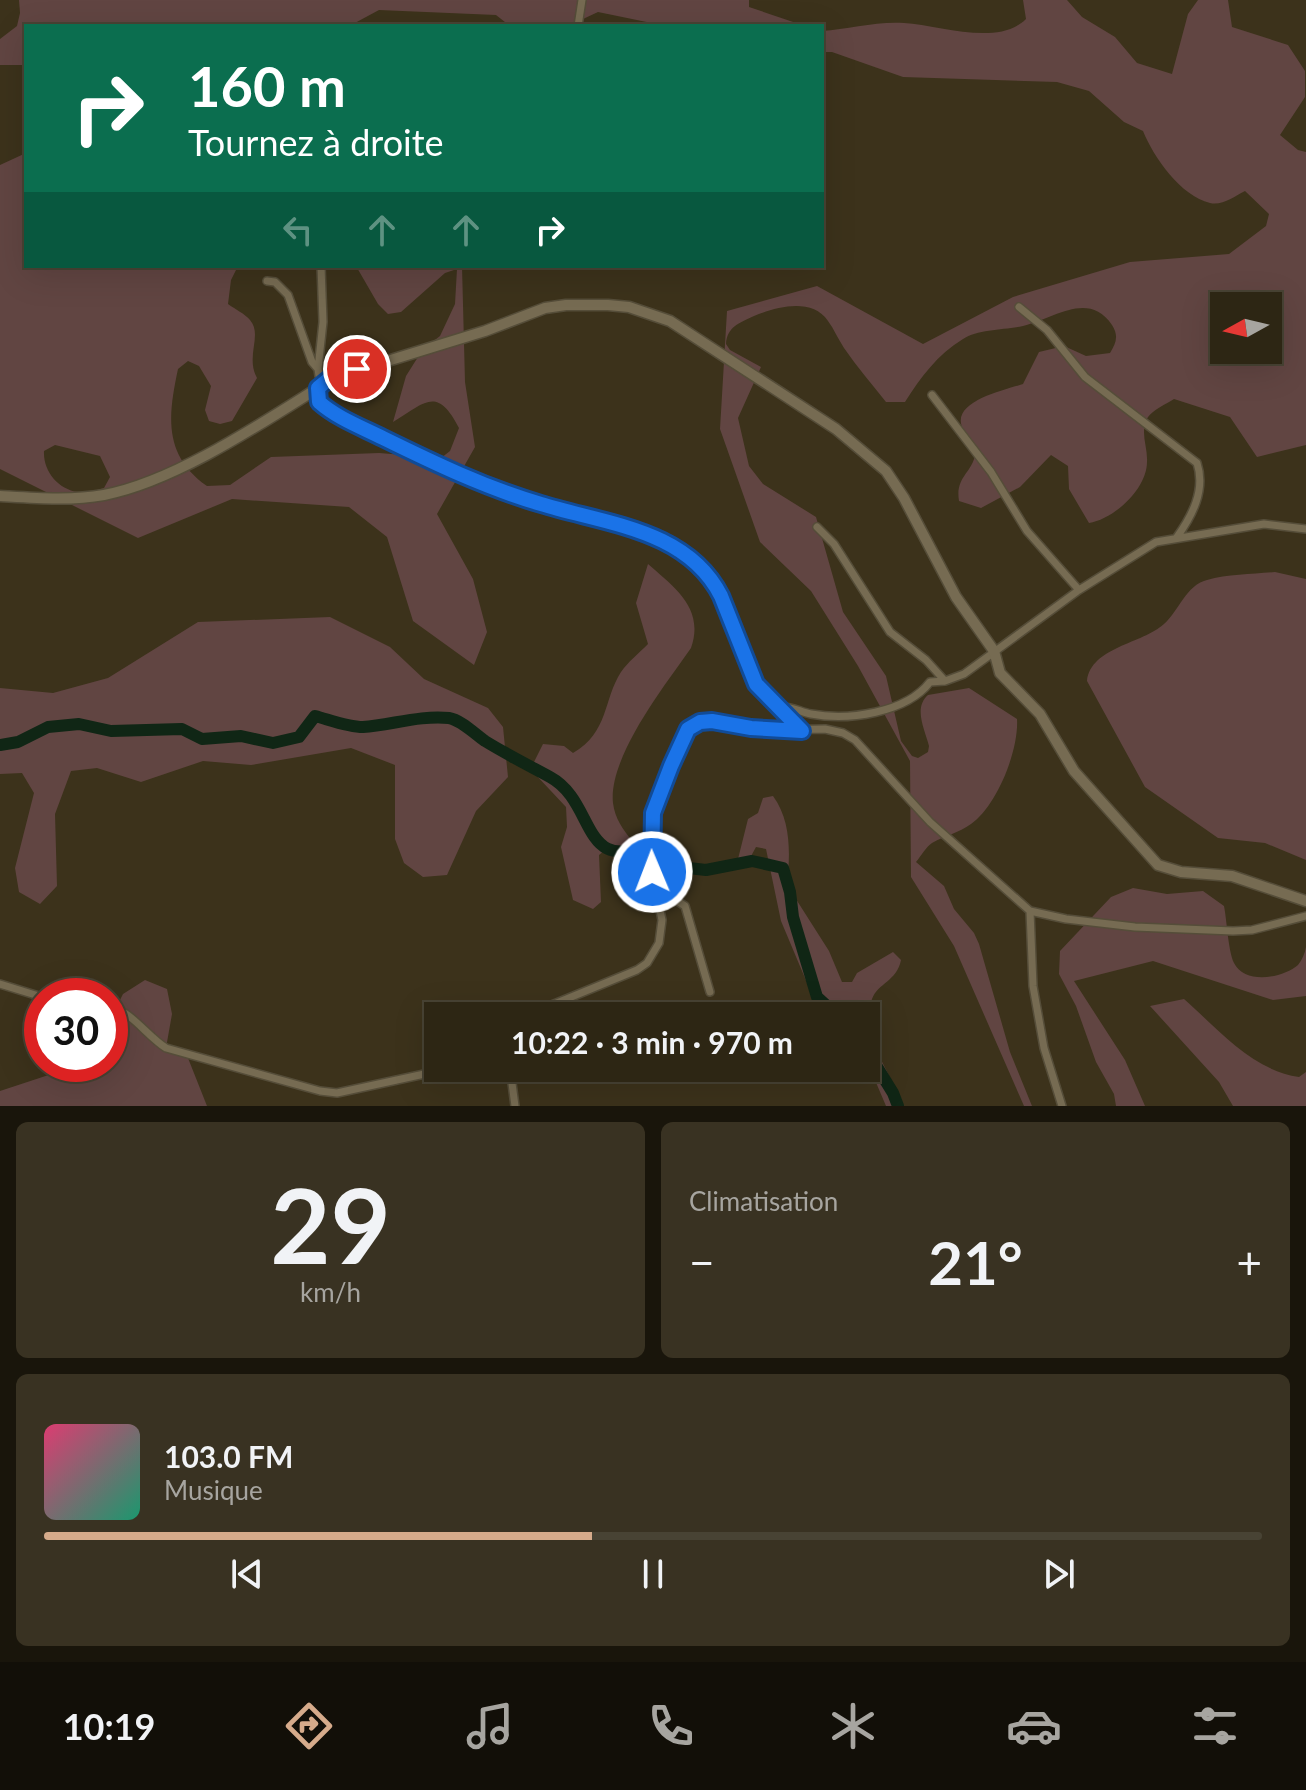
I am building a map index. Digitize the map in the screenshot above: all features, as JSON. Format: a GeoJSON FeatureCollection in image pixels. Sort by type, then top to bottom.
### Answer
{"type":"FeatureCollection","features":[{"type":"Feature","properties":{"kind":"street"},"geometry":{"type":"LineString","coordinates":[[578,24],[582,0]]}},
{"type":"Feature","properties":{"kind":"street"},"geometry":{"type":"LineString","coordinates":[[321,268],[323,322],[318,369],[319,376],[329,379]]}},
{"type":"Feature","properties":{"kind":"street"},"geometry":{"type":"LineString","coordinates":[[267,281],[275,282],[288,295],[312,362],[318,369]]}},
{"type":"Feature","properties":{"kind":"street"},"geometry":{"type":"LineString","coordinates":[[0,496],[90,497],[128,489],[236,438],[329,379],[485,331],[545,308],[566,305],[629,307],[670,321],[836,429],[886,471],[904,498],[956,597],[994,651],[1000,673],[1040,714],[1074,771],[1158,865],[1181,872],[1232,876],[1306,901]]}},
{"type":"Feature","properties":{"kind":"street"},"geometry":{"type":"LineString","coordinates":[[780,707],[833,716],[871,713],[921,694],[930,682],[945,681],[964,674],[1079,590],[1156,542],[1171,541],[1190,518],[1201,477],[1197,463],[1085,377],[1047,330],[1019,307]]}},
{"type":"Feature","properties":{"kind":"street"},"geometry":{"type":"LineString","coordinates":[[318,388],[319,402],[328,410],[430,461],[541,504],[640,532],[696,561],[714,583],[756,684],[802,731]]}},
{"type":"Feature","properties":{"kind":"street"},"geometry":{"type":"LineString","coordinates":[[932,395],[991,472],[1027,531],[1079,590]]}},
{"type":"Feature","properties":{"kind":"street"},"geometry":{"type":"LineString","coordinates":[[1177,537],[1264,524],[1306,529]]}},
{"type":"Feature","properties":{"kind":"street"},"geometry":{"type":"LineString","coordinates":[[817,527],[834,544],[890,632],[926,660],[945,681]]}},
{"type":"Feature","properties":{"kind":"street"},"geometry":{"type":"LineString","coordinates":[[560,1002],[627,975],[647,963],[659,943],[661,933],[652,872],[653,813],[688,729],[700,722],[802,731],[825,729],[843,733],[855,740],[930,822],[1030,911],[1066,919],[1135,927],[1233,931],[1252,930],[1306,916]]}},
{"type":"Feature","properties":{"kind":"street"},"geometry":{"type":"LineString","coordinates":[[657,895],[671,897],[685,906],[710,992]]}},
{"type":"Feature","properties":{"kind":"street"},"geometry":{"type":"LineString","coordinates":[[1030,911],[1033,986],[1044,1048],[1062,1106]]}},
{"type":"Feature","properties":{"kind":"street"},"geometry":{"type":"LineString","coordinates":[[0,984],[24,991]]}},
{"type":"Feature","properties":{"kind":"street"},"geometry":{"type":"LineString","coordinates":[[128,1017],[151,1039],[166,1048],[320,1091],[337,1093],[424,1074]]}},
{"type":"Feature","properties":{"kind":"street"},"geometry":{"type":"LineString","coordinates":[[512,1082],[515,1106]]}},
{"type":"Feature","properties":{"kind":"shaded area"},"geometry":{"type":"Polygon","coordinates":[[[19,0],[749,0],[749,7],[799,24],[656,24],[598,12],[579,24],[507,24],[496,15],[379,10],[353,24],[24,24],[24,65],[0,65],[0,39],[17,26],[19,0]]]}},
{"type":"Feature","properties":{"kind":"shaded area"},"geometry":{"type":"Polygon","coordinates":[[[1023,0],[1067,0],[1082,17],[1115,37],[1137,63],[1172,74],[1188,14],[1198,0],[1228,0],[1232,27],[1288,45],[1305,71],[1305,97],[1280,135],[1298,150],[1306,152],[1306,445],[1257,457],[1230,417],[1174,399],[1156,410],[1145,422],[1146,472],[1135,492],[1109,516],[1089,523],[1069,489],[1068,466],[1051,455],[1020,487],[981,508],[959,501],[959,486],[975,455],[973,443],[962,427],[961,418],[965,410],[993,393],[1023,384],[1039,352],[1064,346],[1086,356],[1110,353],[1116,336],[1103,315],[1081,308],[1023,326],[969,336],[937,359],[905,402],[886,402],[849,355],[828,321],[813,309],[783,307],[754,316],[739,323],[727,338],[726,344],[730,350],[761,367],[738,418],[749,466],[763,484],[816,517],[843,612],[886,676],[901,741],[912,756],[918,758],[928,752],[921,706],[928,695],[969,688],[1017,719],[1010,761],[998,791],[981,816],[962,830],[930,845],[916,862],[944,886],[954,909],[974,933],[1010,1052],[1032,1106],[1024,1106],[954,946],[911,877],[910,761],[858,666],[811,591],[760,542],[720,429],[727,311],[817,286],[923,344],[1013,297],[1130,262],[1229,254],[1266,226],[1269,214],[1245,191],[1215,204],[1189,193],[1161,164],[1143,131],[1124,122],[1089,91],[1057,82],[903,77],[832,52],[824,52],[824,31],[873,24],[1000,32],[1026,19],[1023,0]]]}},
{"type":"Feature","properties":{"kind":"shaded area"},"geometry":{"type":"Polygon","coordinates":[[[24,154],[24,268],[237,268],[231,280],[228,304],[254,326],[253,362],[257,378],[232,421],[220,424],[209,421],[205,410],[211,386],[199,366],[188,361],[178,369],[172,403],[172,434],[176,448],[182,461],[207,486],[230,485],[271,457],[379,453],[441,458],[450,451],[459,428],[437,402],[423,404],[393,422],[406,376],[423,349],[440,336],[455,304],[457,269],[445,273],[401,312],[388,314],[378,304],[357,268],[462,268],[465,382],[475,447],[437,514],[473,579],[487,632],[474,665],[413,621],[387,537],[349,507],[232,499],[138,538],[0,469],[0,165],[24,154]],[[55,445],[44,451],[46,465],[53,478],[71,490],[91,492],[104,488],[110,477],[100,456],[55,445]]]}},
{"type":"Feature","properties":{"kind":"shaded area"},"geometry":{"type":"Polygon","coordinates":[[[648,564],[684,600],[694,621],[694,634],[691,648],[641,722],[620,764],[613,803],[618,819],[632,841],[630,852],[608,848],[599,855],[601,902],[593,909],[573,900],[561,847],[567,827],[566,807],[535,774],[534,762],[543,744],[564,746],[573,753],[585,745],[599,726],[621,672],[648,644],[636,603],[648,564]]]}},
{"type":"Feature","properties":{"kind":"shaded area"},"geometry":{"type":"Polygon","coordinates":[[[1275,572],[1306,579],[1306,860],[1265,843],[1218,838],[1145,787],[1087,681],[1091,670],[1107,653],[1155,631],[1200,583],[1223,576],[1275,572]]]}},
{"type":"Feature","properties":{"kind":"shaded area"},"geometry":{"type":"Polygon","coordinates":[[[330,617],[390,647],[424,679],[488,708],[503,727],[508,777],[476,811],[447,875],[423,877],[404,863],[395,839],[395,765],[351,748],[251,765],[203,761],[141,782],[97,768],[71,771],[55,814],[57,886],[40,904],[19,892],[15,868],[34,793],[22,773],[0,774],[0,688],[53,693],[108,678],[198,622],[330,617]]]}},
{"type":"Feature","properties":{"kind":"shaded area"},"geometry":{"type":"Polygon","coordinates":[[[773,796],[784,817],[789,851],[787,885],[829,951],[842,982],[852,982],[857,973],[893,952],[901,960],[896,973],[875,994],[871,1002],[819,1002],[810,990],[781,921],[766,849],[756,847],[750,858],[738,859],[748,819],[758,813],[763,798],[773,796]]]}},
{"type":"Feature","properties":{"kind":"shaded area"},"geometry":{"type":"Polygon","coordinates":[[[1133,888],[1167,894],[1203,891],[1224,906],[1234,963],[1239,970],[1255,977],[1274,976],[1291,970],[1298,965],[1306,947],[1306,996],[1273,1000],[1153,961],[1074,981],[1125,1060],[1145,1106],[1116,1106],[1114,1094],[1096,1062],[1076,1006],[1059,974],[1060,951],[1111,897],[1133,888]]]}},
{"type":"Feature","properties":{"kind":"shaded area"},"geometry":{"type":"Polygon","coordinates":[[[145,980],[167,989],[172,1014],[166,1048],[186,1053],[207,1106],[0,1106],[0,1091],[27,1082],[128,1082],[128,991],[145,980]]]}},
{"type":"Feature","properties":{"kind":"shaded area"},"geometry":{"type":"Polygon","coordinates":[[[1184,999],[1237,1047],[1266,1066],[1299,1077],[1306,1072],[1306,1106],[1233,1106],[1219,1082],[1150,1006],[1184,999]]]}},
{"type":"Feature","properties":{"kind":"shaded area"},"geometry":{"type":"Polygon","coordinates":[[[880,1058],[901,1106],[886,1106],[876,1082],[880,1082],[880,1058]]]}},
{"type":"Feature","properties":{"kind":"waterway"},"geometry":{"type":"LineString","coordinates":[[0,745],[18,742],[48,727],[79,724],[111,731],[182,729],[202,739],[241,736],[273,743],[299,737],[315,716],[363,727],[427,718],[454,719],[565,789],[592,834],[602,845],[615,851],[633,850],[658,840],[672,851],[680,867],[706,870],[752,861],[783,868],[793,917],[817,997],[823,1002]]}},
{"type":"Feature","properties":{"kind":"waterway"},"geometry":{"type":"LineString","coordinates":[[880,1072],[898,1106]]}},
{"type":"Feature","properties":{"kind":"route"},"geometry":{"type":"LineString","coordinates":[[357,369],[329,379],[318,388],[319,402],[357,425],[464,476],[541,504],[640,532],[664,541],[696,561],[721,596],[756,684],[802,731],[751,728],[712,721],[700,722],[688,729],[653,813],[652,872]]}}]}
